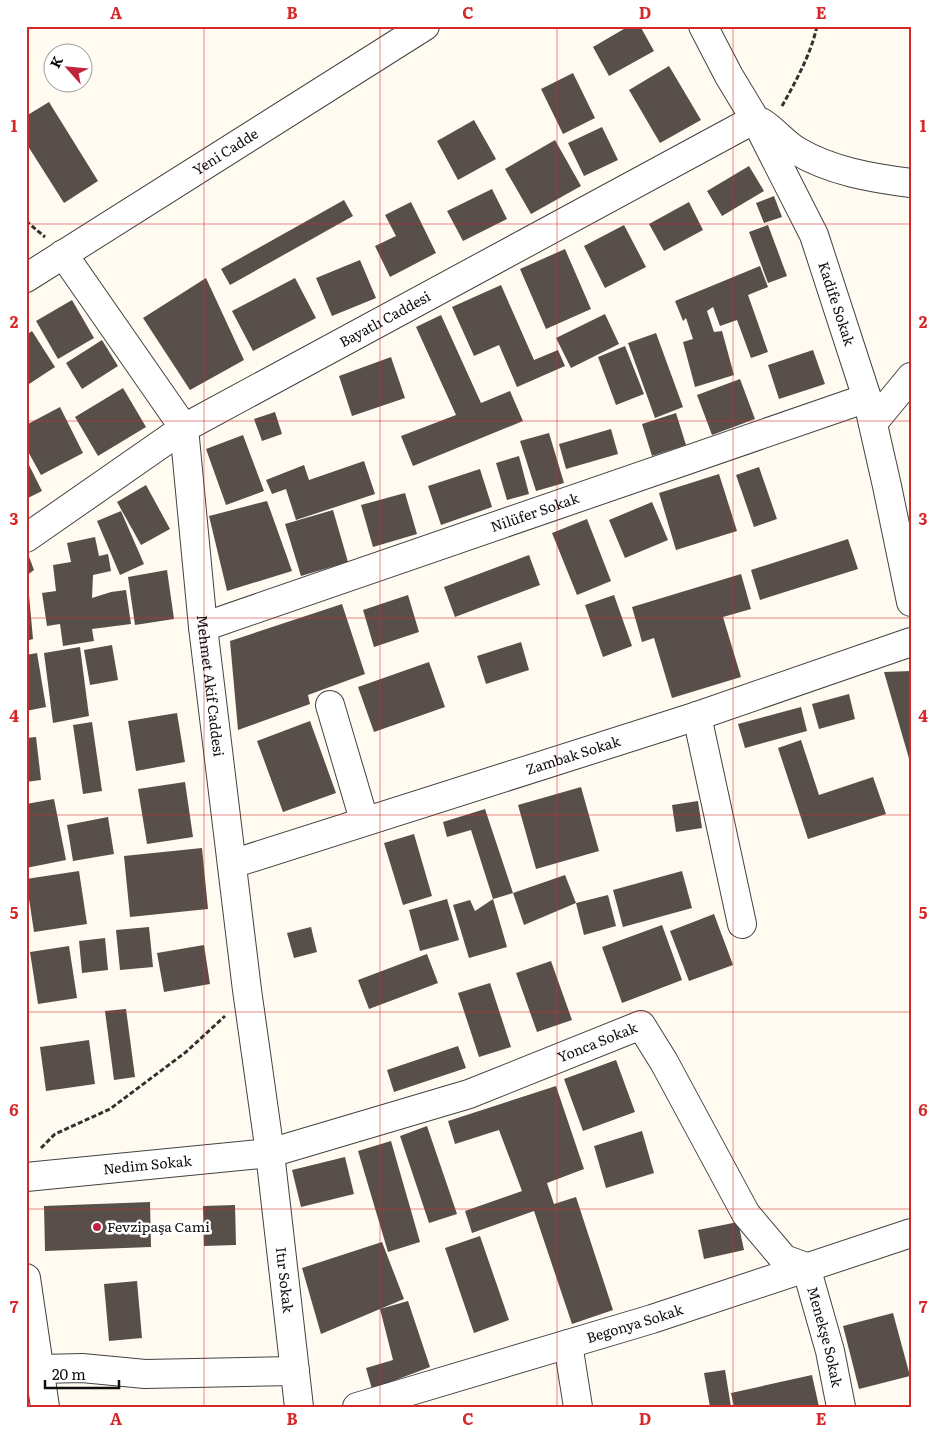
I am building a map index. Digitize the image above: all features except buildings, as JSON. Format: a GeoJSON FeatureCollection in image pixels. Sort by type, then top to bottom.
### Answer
{"type":"FeatureCollection","features":[{"type":"Feature","properties":{"kind":"street","name":"Yeni Cadde"},"geometry":{"type":"LineString","coordinates":[[26,278],[425,26]]}},
{"type":"Feature","properties":{"kind":"street","name":"Kadife Sokak"},"geometry":{"type":"LineString","coordinates":[[703,26],[728,76],[763,124],[814,235],[870,411],[911,602]]}},
{"type":"Feature","properties":{"kind":"street"},"geometry":{"type":"LineString","coordinates":[[763,124],[796,150],[835,169],[882,180],[911,183]]}},
{"type":"Feature","properties":{"kind":"street","name":"Bayatlı Caddesi"},"geometry":{"type":"LineString","coordinates":[[26,538],[184,428],[763,124]]}},
{"type":"Feature","properties":{"kind":"street","name":"Mehmet Akif Caddesi"},"geometry":{"type":"LineString","coordinates":[[62,254],[184,428],[204,627],[232,864],[247,990],[270,1153]]}},
{"type":"Feature","properties":{"kind":"street"},"geometry":{"type":"LineString","coordinates":[[870,411],[911,377]]}},
{"type":"Feature","properties":{"kind":"street","name":"Nilüfer Sokak"},"geometry":{"type":"LineString","coordinates":[[204,627],[870,411]]}},
{"type":"Feature","properties":{"kind":"street","name":"Zambak Sokak"},"geometry":{"type":"LineString","coordinates":[[232,864],[364,820],[697,716],[911,642]]}},
{"type":"Feature","properties":{"kind":"street"},"geometry":{"type":"LineString","coordinates":[[330,705],[364,820]]}},
{"type":"Feature","properties":{"kind":"street"},"geometry":{"type":"LineString","coordinates":[[697,716],[742,924]]}},
{"type":"Feature","properties":{"kind":"street","name":"Yonca Sokak"},"geometry":{"type":"LineString","coordinates":[[270,1153],[469,1094],[641,1025],[664,1062],[746,1214],[784,1258],[806,1267]]}},
{"type":"Feature","properties":{"kind":"street","name":"Nedim Sokak"},"geometry":{"type":"LineString","coordinates":[[26,1176],[270,1153]]}},
{"type":"Feature","properties":{"kind":"street","name":"Itır Sokak"},"geometry":{"type":"LineString","coordinates":[[270,1153],[299,1407]]}},
{"type":"Feature","properties":{"kind":"street","name":"Begonya Sokak"},"geometry":{"type":"LineString","coordinates":[[357,1407],[652,1319],[911,1233]]}},
{"type":"Feature","properties":{"kind":"street","name":"Menekşe Sokak"},"geometry":{"type":"LineString","coordinates":[[806,1267],[830,1350],[841,1407]]}},
{"type":"Feature","properties":{"kind":"street"},"geometry":{"type":"LineString","coordinates":[[26,1278],[45,1407]]}},
{"type":"Feature","properties":{"kind":"street"},"geometry":{"type":"LineString","coordinates":[[568,1344],[578,1407]]}},
{"type":"Feature","properties":{"kind":"street"},"geometry":{"type":"LineString","coordinates":[[40,1369],[82,1368],[145,1374],[295,1371]]}},
{"type":"Feature","properties":{"kind":"path"},"geometry":{"type":"LineString","coordinates":[[763,124],[797,78],[815,38],[817,26]]}},
{"type":"Feature","properties":{"kind":"path"},"geometry":{"type":"LineString","coordinates":[[38,1151],[56,1134],[110,1109],[186,1052],[224,1018],[247,990]]}},
{"type":"Feature","properties":{"kind":"place","name":"Fevzipaşa Cami"},"geometry":{"type":"Point","coordinates":[97,1227]}}]}
